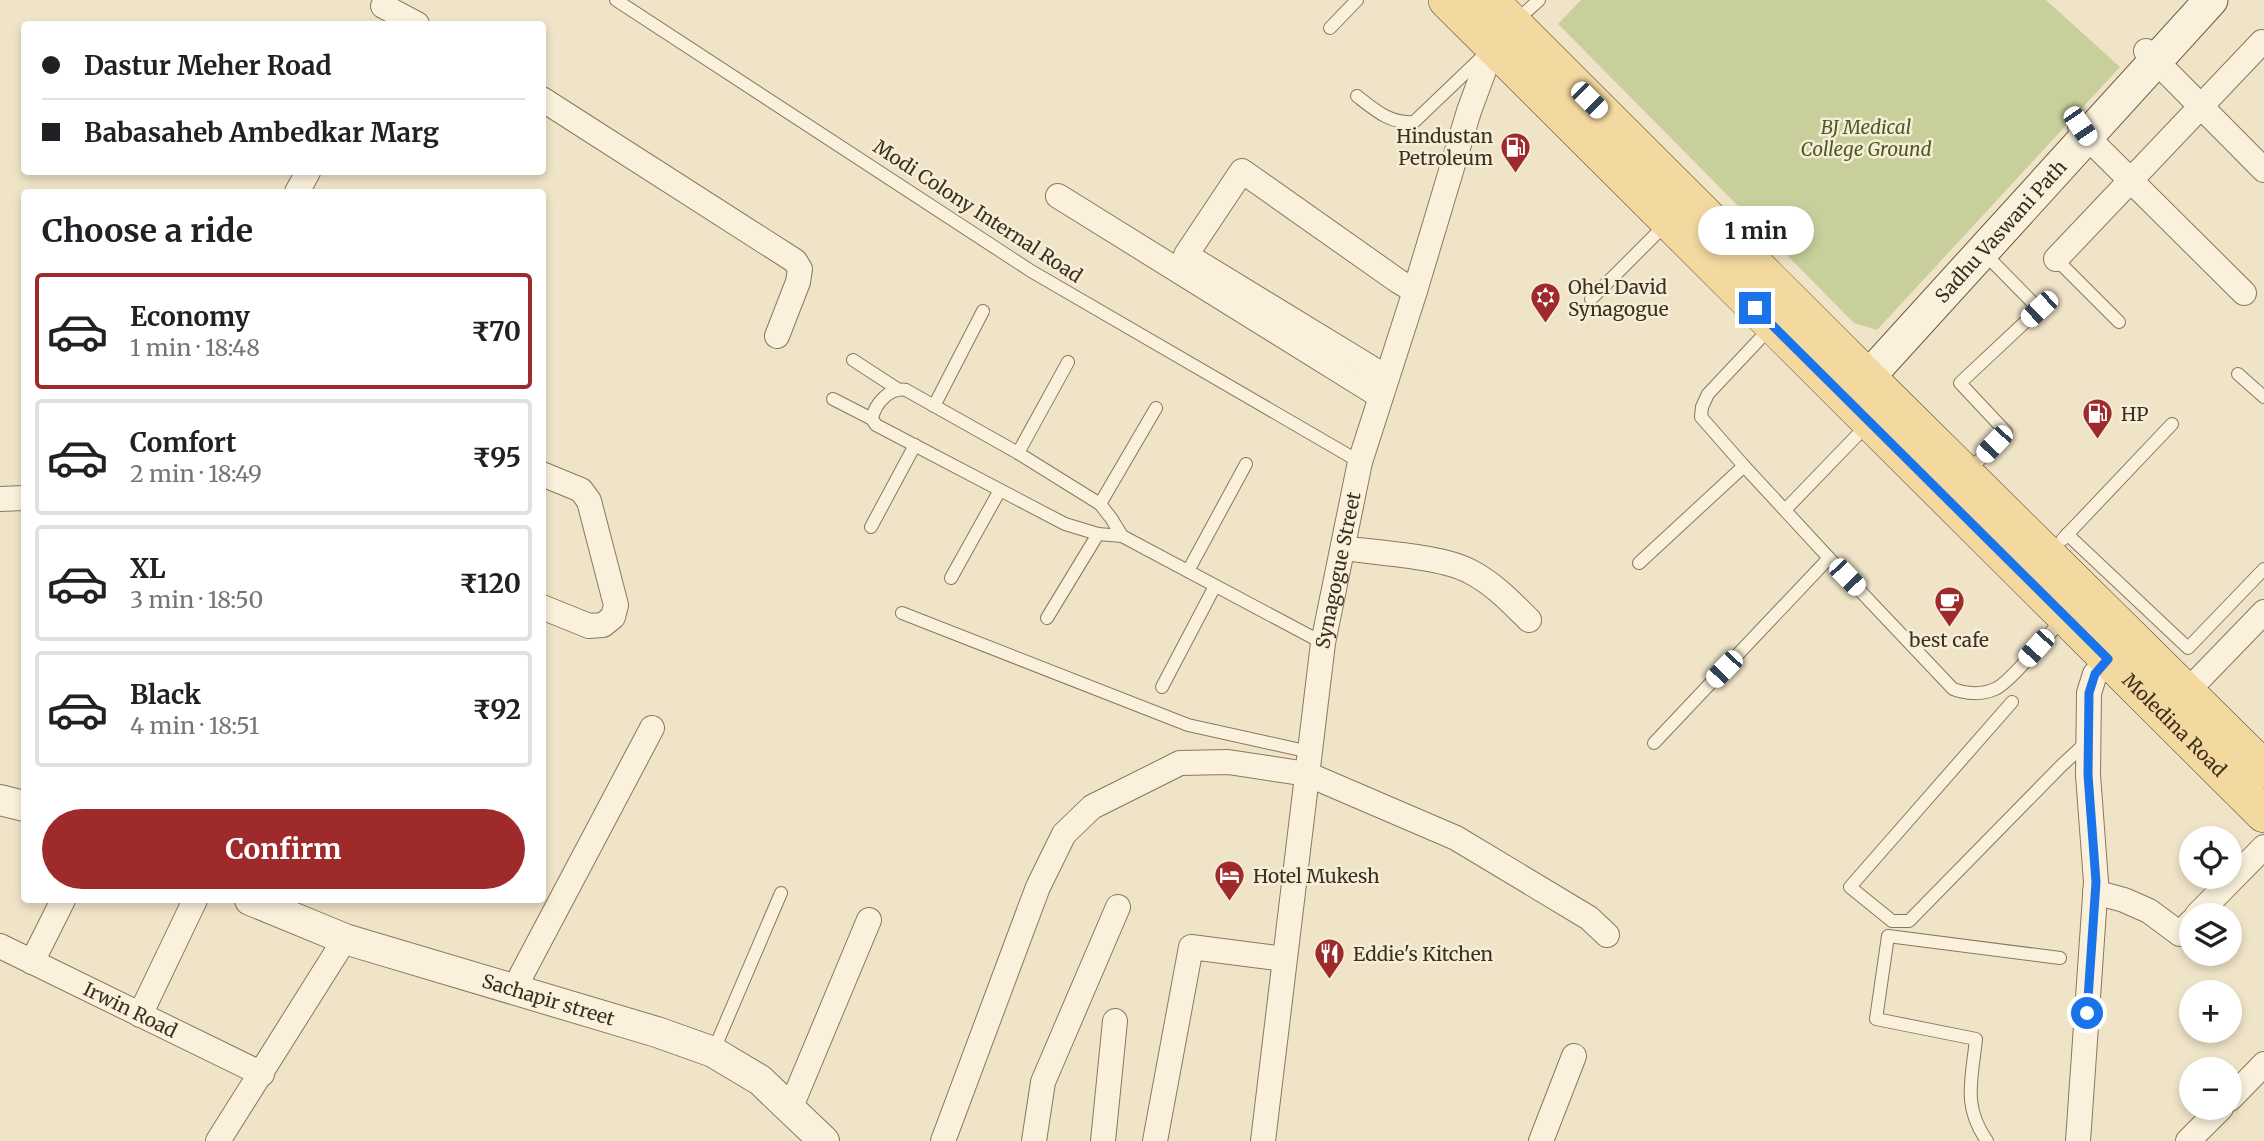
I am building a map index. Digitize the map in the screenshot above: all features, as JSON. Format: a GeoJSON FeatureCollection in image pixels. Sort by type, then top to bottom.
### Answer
{"type":"FeatureCollection","features":[{"type":"Feature","properties":{"kind":"main road"},"geometry":{"type":"LineString","coordinates":[[1447,0],[1508,18],[1855,391]]}},
{"type":"Feature","properties":{"kind":"main road","name":"Sadhu Vaswani Path"},"geometry":{"type":"LineString","coordinates":[[2151,57],[2191,0]]}},
{"type":"Feature","properties":{"kind":"main road","name":"Sadhu Vaswani Path"},"geometry":{"type":"LineString","coordinates":[[1855,391],[1978,246],[2151,57],[2211,0]]}},
{"type":"Feature","properties":{"kind":"main road"},"geometry":{"type":"LineString","coordinates":[[1508,18],[1668,222],[1772,326],[1855,391]]}},
{"type":"Feature","properties":{"kind":"main road","name":"Moledina Road"},"geometry":{"type":"LineString","coordinates":[[1855,391],[2057,545],[2175,704],[2264,814]]}},
{"type":"Feature","properties":{"kind":"main road","name":"Moledina Road"},"geometry":{"type":"LineString","coordinates":[[1855,391],[2108,659],[2264,769]]}},
{"type":"Feature","properties":{"kind":"street"},"geometry":{"type":"LineString","coordinates":[[381,10],[409,21]]}},
{"type":"Feature","properties":{"kind":"street","name":"Synagogue Street"},"geometry":{"type":"LineString","coordinates":[[1263,1141],[1323,643],[1360,462],[1469,111],[1508,18]]}},
{"type":"Feature","properties":{"kind":"street"},"geometry":{"type":"LineString","coordinates":[[2056,259],[2262,42]]}},
{"type":"Feature","properties":{"kind":"street"},"geometry":{"type":"LineString","coordinates":[[2151,57],[2264,170]]}},
{"type":"Feature","properties":{"kind":"street"},"geometry":{"type":"LineString","coordinates":[[546,102],[794,261],[800,269],[799,282],[777,336]]}},
{"type":"Feature","properties":{"kind":"street"},"geometry":{"type":"LineString","coordinates":[[2084,132],[2244,293]]}},
{"type":"Feature","properties":{"kind":"street"},"geometry":{"type":"LineString","coordinates":[[1383,387],[1186,256],[1242,171],[1415,291]]}},
{"type":"Feature","properties":{"kind":"street"},"geometry":{"type":"LineString","coordinates":[[1058,196],[1383,387]]}},
{"type":"Feature","properties":{"kind":"street"},"geometry":{"type":"LineString","coordinates":[[546,476],[581,490],[589,501],[616,605],[613,617],[603,625],[589,626],[546,609]]}},
{"type":"Feature","properties":{"kind":"street"},"geometry":{"type":"LineString","coordinates":[[0,499],[21,498]]}},
{"type":"Feature","properties":{"kind":"street"},"geometry":{"type":"LineString","coordinates":[[1343,548],[1459,566],[1489,583],[1530,620]]}},
{"type":"Feature","properties":{"kind":"street"},"geometry":{"type":"LineString","coordinates":[[2175,704],[2264,612]]}},
{"type":"Feature","properties":{"kind":"street"},"geometry":{"type":"LineString","coordinates":[[2078,1141],[2095,892],[2088,741],[2089,693],[2095,674],[2108,659]]}},
{"type":"Feature","properties":{"kind":"street"},"geometry":{"type":"LineString","coordinates":[[514,989],[652,728]]}},
{"type":"Feature","properties":{"kind":"street"},"geometry":{"type":"LineString","coordinates":[[943,1141],[1038,887],[1064,834],[1092,807],[1180,763],[1308,763],[1456,838],[1589,918],[1607,935]]}},
{"type":"Feature","properties":{"kind":"street"},"geometry":{"type":"LineString","coordinates":[[2209,903],[2264,847]]}},
{"type":"Feature","properties":{"kind":"street"},"geometry":{"type":"LineString","coordinates":[[2095,892],[2149,911],[2179,934]]}},
{"type":"Feature","properties":{"kind":"street"},"geometry":{"type":"LineString","coordinates":[[32,962],[62,903]]}},
{"type":"Feature","properties":{"kind":"street"},"geometry":{"type":"LineString","coordinates":[[140,1015],[194,903]]}},
{"type":"Feature","properties":{"kind":"street","name":"Sachapir street"},"geometry":{"type":"LineString","coordinates":[[257,903],[345,939],[657,1032],[713,1052],[760,1080],[824,1141]]}},
{"type":"Feature","properties":{"kind":"street"},"geometry":{"type":"LineString","coordinates":[[1034,1141],[1043,1082],[1118,907]]}},
{"type":"Feature","properties":{"kind":"street"},"geometry":{"type":"LineString","coordinates":[[790,1109],[869,920]]}},
{"type":"Feature","properties":{"kind":"street"},"geometry":{"type":"LineString","coordinates":[[218,1141],[345,939]]}},
{"type":"Feature","properties":{"kind":"street","name":"Irwin Road"},"geometry":{"type":"LineString","coordinates":[[0,946],[262,1074]]}},
{"type":"Feature","properties":{"kind":"street"},"geometry":{"type":"LineString","coordinates":[[1155,1141],[1191,947],[1284,958]]}},
{"type":"Feature","properties":{"kind":"street"},"geometry":{"type":"LineString","coordinates":[[1103,1141],[1115,1021]]}},
{"type":"Feature","properties":{"kind":"street"},"geometry":{"type":"LineString","coordinates":[[1541,1141],[1574,1056]]}},
{"type":"Feature","properties":{"kind":"street"},"geometry":{"type":"LineString","coordinates":[[2242,1087],[2264,1064]]}},
{"type":"Feature","properties":{"kind":"street"},"geometry":{"type":"LineString","coordinates":[[2188,1141],[2209,1120]]}},
{"type":"Feature","properties":{"kind":"lane","name":"Modi Colony Internal Road"},"geometry":{"type":"LineString","coordinates":[[616,0],[1031,271],[1360,462]]}},
{"type":"Feature","properties":{"kind":"lane"},"geometry":{"type":"LineString","coordinates":[[1330,28],[1357,0]]}},
{"type":"Feature","properties":{"kind":"lane"},"geometry":{"type":"LineString","coordinates":[[1357,96],[1384,117],[1403,123],[1414,122],[1508,18]]}},
{"type":"Feature","properties":{"kind":"lane"},"geometry":{"type":"LineString","coordinates":[[1591,299],[1668,222]]}},
{"type":"Feature","properties":{"kind":"lane"},"geometry":{"type":"LineString","coordinates":[[1965,474],[2006,432],[1960,383],[2039,309],[1978,246]]}},
{"type":"Feature","properties":{"kind":"lane"},"geometry":{"type":"LineString","coordinates":[[2056,259],[2119,322]]}},
{"type":"Feature","properties":{"kind":"lane"},"geometry":{"type":"LineString","coordinates":[[934,406],[984,311]]}},
{"type":"Feature","properties":{"kind":"lane"},"geometry":{"type":"LineString","coordinates":[[1772,326],[1708,394],[1701,417],[1953,689],[1974,693],[1998,689],[2065,616]]}},
{"type":"Feature","properties":{"kind":"lane"},"geometry":{"type":"LineString","coordinates":[[853,360],[896,388],[906,390],[1018,453],[1100,504],[1122,536]]}},
{"type":"Feature","properties":{"kind":"lane"},"geometry":{"type":"LineString","coordinates":[[1018,453],[1068,362]]}},
{"type":"Feature","properties":{"kind":"lane"},"geometry":{"type":"LineString","coordinates":[[2238,374],[2264,397]]}},
{"type":"Feature","properties":{"kind":"lane"},"geometry":{"type":"LineString","coordinates":[[872,419],[873,412],[890,391],[896,388]]}},
{"type":"Feature","properties":{"kind":"lane"},"geometry":{"type":"LineString","coordinates":[[1785,510],[1855,391]]}},
{"type":"Feature","properties":{"kind":"lane"},"geometry":{"type":"LineString","coordinates":[[833,399],[872,419],[876,425],[1065,524],[1098,534],[1122,536],[1323,643]]}},
{"type":"Feature","properties":{"kind":"lane"},"geometry":{"type":"LineString","coordinates":[[1100,504],[1156,408]]}},
{"type":"Feature","properties":{"kind":"lane"},"geometry":{"type":"LineString","coordinates":[[2172,424],[2057,545],[2188,648],[2264,569]]}},
{"type":"Feature","properties":{"kind":"lane"},"geometry":{"type":"LineString","coordinates":[[871,527],[915,445]]}},
{"type":"Feature","properties":{"kind":"lane"},"geometry":{"type":"LineString","coordinates":[[1188,572],[1246,464]]}},
{"type":"Feature","properties":{"kind":"lane"},"geometry":{"type":"LineString","coordinates":[[1639,563],[1744,466]]}},
{"type":"Feature","properties":{"kind":"lane"},"geometry":{"type":"LineString","coordinates":[[951,578],[1000,490]]}},
{"type":"Feature","properties":{"kind":"lane"},"geometry":{"type":"LineString","coordinates":[[1047,618],[1098,534]]}},
{"type":"Feature","properties":{"kind":"lane"},"geometry":{"type":"LineString","coordinates":[[1654,743],[1829,558]]}},
{"type":"Feature","properties":{"kind":"lane"},"geometry":{"type":"LineString","coordinates":[[1162,687],[1215,586]]}},
{"type":"Feature","properties":{"kind":"lane"},"geometry":{"type":"LineString","coordinates":[[902,613],[1188,724],[1308,763]]}},
{"type":"Feature","properties":{"kind":"lane"},"geometry":{"type":"LineString","coordinates":[[2012,702],[1850,887],[1892,921],[1909,921],[2088,741]]}},
{"type":"Feature","properties":{"kind":"lane"},"geometry":{"type":"LineString","coordinates":[[713,1052],[781,893]]}},
{"type":"Feature","properties":{"kind":"lane"},"geometry":{"type":"LineString","coordinates":[[1987,1141],[1976,1125],[1970,1102],[1976,1039],[1876,1019],[1888,936],[2060,958]]}},
{"type":"Feature","properties":{"kind":"green space","name":"BJ Medical College Ground"},"geometry":{"type":"Polygon","coordinates":[[[1581,0],[2046,0],[2120,67],[1877,330],[1854,323],[1558,24],[1581,0]]]}},
{"type":"Feature","properties":{"kind":"place","name":"Hindustan Petroleum"},"geometry":{"type":"Point","coordinates":[1516,174]}},
{"type":"Feature","properties":{"kind":"place","name":"Ohel David Synagogue"},"geometry":{"type":"Point","coordinates":[1545,325]}},
{"type":"Feature","properties":{"kind":"place","name":"HP"},"geometry":{"type":"Point","coordinates":[2098,441]}},
{"type":"Feature","properties":{"kind":"place","name":"best cafe"},"geometry":{"type":"Point","coordinates":[1949,628]}},
{"type":"Feature","properties":{"kind":"place","name":"Hotel Mukesh"},"geometry":{"type":"Point","coordinates":[1230,903]}},
{"type":"Feature","properties":{"kind":"place","name":"Eddie's Kitchen"},"geometry":{"type":"Point","coordinates":[1330,981]}},
{"type":"Feature","properties":{"kind":"route"},"geometry":{"type":"LineString","coordinates":[[1755,308],[2108,659],[2095,674],[2089,693],[2088,775],[2096,882],[2087,1013]]}}]}
